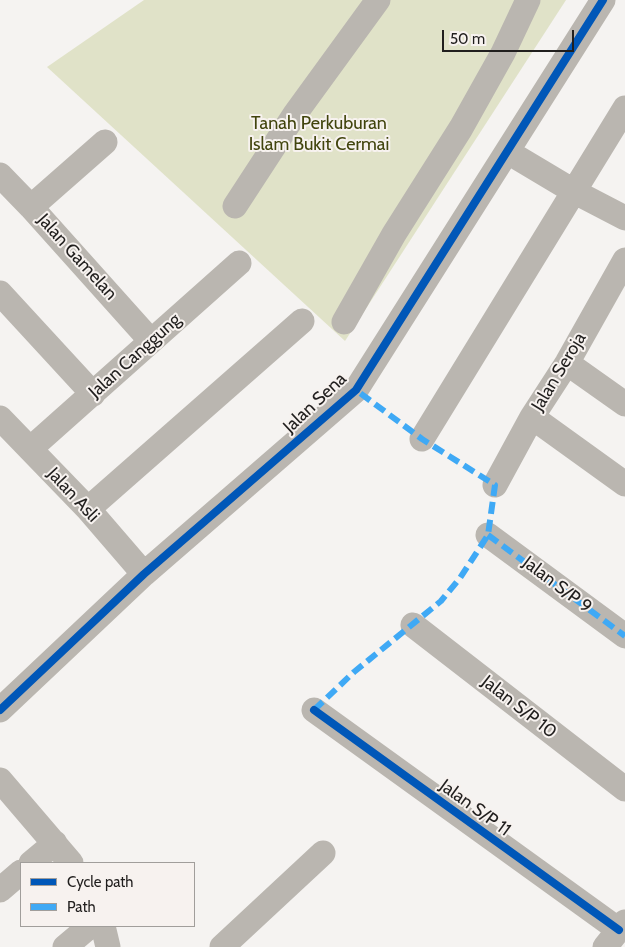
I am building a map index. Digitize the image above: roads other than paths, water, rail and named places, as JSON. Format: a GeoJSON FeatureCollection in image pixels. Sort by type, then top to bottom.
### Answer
{"type":"FeatureCollection","features":[{"type":"Feature","properties":{"kind":"street"},"geometry":{"type":"LineString","coordinates":[[235,206],[295,114],[378,0]]}},
{"type":"Feature","properties":{"kind":"street","name":"Jalan Sena"},"geometry":{"type":"LineString","coordinates":[[0,710],[144,574],[356,390],[603,0]]}},
{"type":"Feature","properties":{"kind":"street"},"geometry":{"type":"LineString","coordinates":[[344,322],[394,234],[461,128],[503,53],[520,3]]}},
{"type":"Feature","properties":{"kind":"street"},"geometry":{"type":"LineString","coordinates":[[422,439],[625,108]]}},
{"type":"Feature","properties":{"kind":"street"},"geometry":{"type":"LineString","coordinates":[[31,207],[105,142]]}},
{"type":"Feature","properties":{"kind":"street"},"geometry":{"type":"LineString","coordinates":[[508,152],[575,192],[625,218]]}},
{"type":"Feature","properties":{"kind":"street","name":"Jalan Gamelan"},"geometry":{"type":"LineString","coordinates":[[0,175],[151,341]]}},
{"type":"Feature","properties":{"kind":"street","name":"Jalan Seroja"},"geometry":{"type":"LineString","coordinates":[[495,485],[532,417],[618,287],[625,260]]}},
{"type":"Feature","properties":{"kind":"street","name":"Jalan Canggung"},"geometry":{"type":"LineString","coordinates":[[30,449],[239,263]]}},
{"type":"Feature","properties":{"kind":"street"},"geometry":{"type":"LineString","coordinates":[[0,293],[93,394]]}},
{"type":"Feature","properties":{"kind":"street"},"geometry":{"type":"LineString","coordinates":[[88,509],[302,321]]}},
{"type":"Feature","properties":{"kind":"street"},"geometry":{"type":"LineString","coordinates":[[567,363],[625,404]]}},
{"type":"Feature","properties":{"kind":"street"},"geometry":{"type":"LineString","coordinates":[[532,417],[625,484]]}},
{"type":"Feature","properties":{"kind":"street","name":"Jalan Asli"},"geometry":{"type":"LineString","coordinates":[[0,418],[88,509],[144,574]]}},
{"type":"Feature","properties":{"kind":"street","name":"Jalan S/P 9"},"geometry":{"type":"LineString","coordinates":[[488,535],[625,636]]}},
{"type":"Feature","properties":{"kind":"street","name":"Jalan S/P 10"},"geometry":{"type":"LineString","coordinates":[[413,625],[625,789]]}},
{"type":"Feature","properties":{"kind":"street","name":"Jalan S/P 11"},"geometry":{"type":"LineString","coordinates":[[314,710],[616,933]]}},
{"type":"Feature","properties":{"kind":"street"},"geometry":{"type":"LineString","coordinates":[[1,784],[71,862]]}},
{"type":"Feature","properties":{"kind":"street"},"geometry":{"type":"LineString","coordinates":[[32,862],[55,843]]}},
{"type":"Feature","properties":{"kind":"street"},"geometry":{"type":"LineString","coordinates":[[222,947],[324,854]]}},
{"type":"Feature","properties":{"kind":"street"},"geometry":{"type":"LineString","coordinates":[[0,890],[20,873]]}},
{"type":"Feature","properties":{"kind":"street"},"geometry":{"type":"LineString","coordinates":[[65,947],[89,927]]}},
{"type":"Feature","properties":{"kind":"street"},"geometry":{"type":"LineString","coordinates":[[103,927],[108,947]]}},
{"type":"Feature","properties":{"kind":"park label","name":"Tanah Perkuburan Islam Bukit Cermai"},"geometry":{"type":"Point","coordinates":[319,134]}}]}
